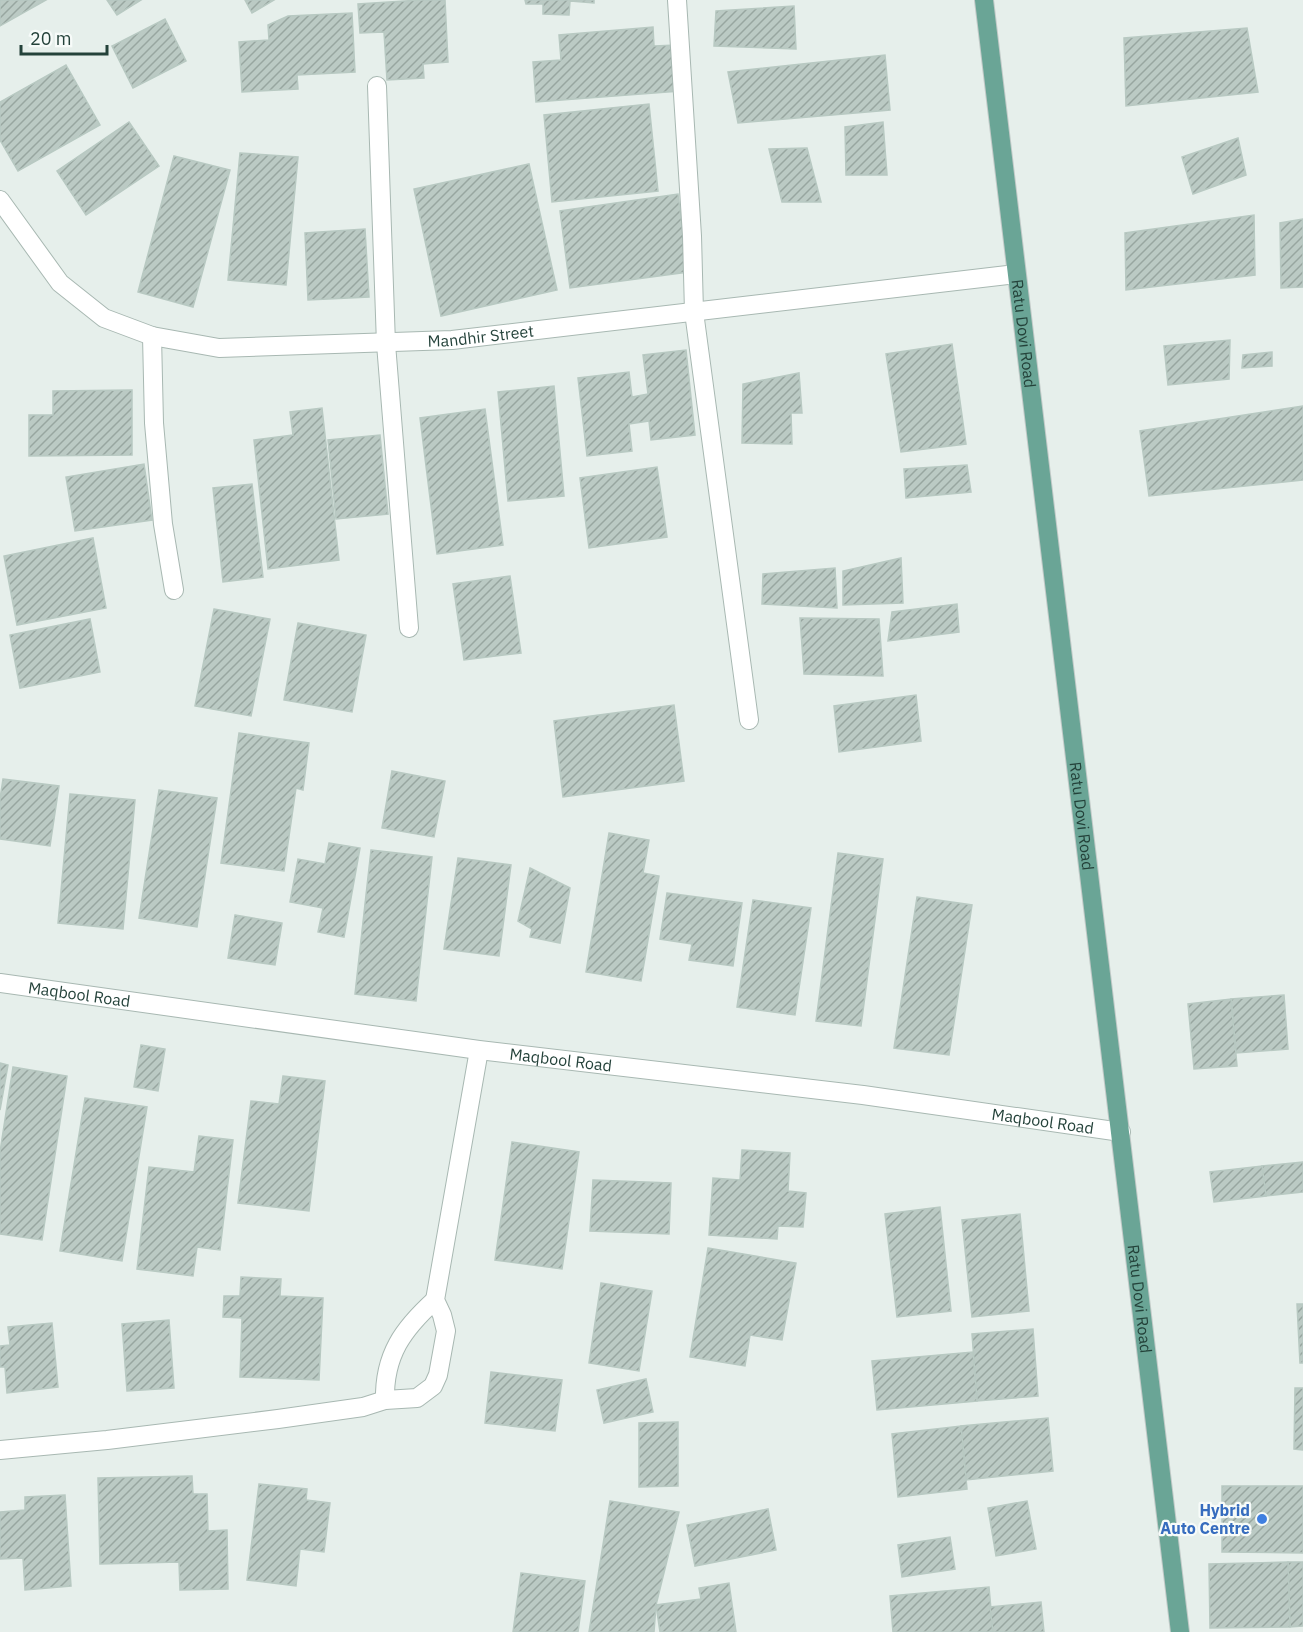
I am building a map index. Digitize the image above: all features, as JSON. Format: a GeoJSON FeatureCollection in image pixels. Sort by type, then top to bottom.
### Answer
{"type":"FeatureCollection","features":[{"type":"Feature","properties":{"kind":"main road","name":"Ratu Dovi Road"},"geometry":{"type":"LineString","coordinates":[[984,0],[1180,1632]]}},
{"type":"Feature","properties":{"kind":"street"},"geometry":{"type":"LineString","coordinates":[[677,0],[694,312],[749,720]]}},
{"type":"Feature","properties":{"kind":"street"},"geometry":{"type":"LineString","coordinates":[[377,86],[386,344],[409,628]]}},
{"type":"Feature","properties":{"kind":"street","name":"Mandhir Street"},"geometry":{"type":"LineString","coordinates":[[0,200],[60,283],[104,318],[152,336],[219,348],[452,340],[1016,274]]}},
{"type":"Feature","properties":{"kind":"street"},"geometry":{"type":"LineString","coordinates":[[152,336],[155,434],[162,524],[174,590]]}},
{"type":"Feature","properties":{"kind":"street","name":"Maqbool Road"},"geometry":{"type":"LineString","coordinates":[[0,982],[479,1050],[863,1095],[1121,1132]]}},
{"type":"Feature","properties":{"kind":"street"},"geometry":{"type":"LineString","coordinates":[[0,1450],[106,1440],[363,1407],[386,1400],[417,1398],[434,1386],[446,1330],[435,1300],[479,1050]]}},
{"type":"Feature","properties":{"kind":"street"},"geometry":{"type":"LineString","coordinates":[[386,1400],[389,1365],[394,1350],[411,1323],[435,1300]]}},
{"type":"Feature","properties":{"kind":"building"},"geometry":{"type":"Polygon","coordinates":[[[0,0],[46,0],[0,26],[0,0]]]}},
{"type":"Feature","properties":{"kind":"building"},"geometry":{"type":"Polygon","coordinates":[[[107,0],[141,0],[117,15],[107,0]]]}},
{"type":"Feature","properties":{"kind":"building"},"geometry":{"type":"Polygon","coordinates":[[[245,0],[274,0],[252,13],[245,0]]]}},
{"type":"Feature","properties":{"kind":"building"},"geometry":{"type":"Polygon","coordinates":[[[445,0],[448,62],[423,64],[424,78],[387,80],[384,32],[360,33],[358,4],[445,0]]]}},
{"type":"Feature","properties":{"kind":"building"},"geometry":{"type":"Polygon","coordinates":[[[525,0],[594,0],[594,3],[570,1],[569,15],[543,14],[543,4],[526,4],[525,0]]]}},
{"type":"Feature","properties":{"kind":"building"},"geometry":{"type":"Polygon","coordinates":[[[794,6],[796,49],[714,46],[716,11],[794,6]]]}},
{"type":"Feature","properties":{"kind":"building"},"geometry":{"type":"Polygon","coordinates":[[[352,13],[355,72],[297,75],[298,89],[242,92],[239,42],[269,40],[268,25],[288,16],[352,13]]]}},
{"type":"Feature","properties":{"kind":"building"},"geometry":{"type":"Polygon","coordinates":[[[165,19],[186,61],[133,88],[112,46],[165,19]]]}},
{"type":"Feature","properties":{"kind":"building"},"geometry":{"type":"Polygon","coordinates":[[[653,27],[654,46],[676,45],[680,91],[536,102],[533,62],[561,60],[559,35],[653,27]]]}},
{"type":"Feature","properties":{"kind":"building"},"geometry":{"type":"Polygon","coordinates":[[[1247,28],[1258,92],[1126,106],[1124,38],[1247,28]]]}},
{"type":"Feature","properties":{"kind":"building"},"geometry":{"type":"Polygon","coordinates":[[[885,55],[890,110],[738,123],[728,72],[885,55]]]}},
{"type":"Feature","properties":{"kind":"building"},"geometry":{"type":"Polygon","coordinates":[[[66,65],[100,125],[18,171],[0,140],[0,102],[66,65]]]}},
{"type":"Feature","properties":{"kind":"building"},"geometry":{"type":"Polygon","coordinates":[[[649,104],[658,191],[552,202],[544,115],[649,104]]]}},
{"type":"Feature","properties":{"kind":"building"},"geometry":{"type":"Polygon","coordinates":[[[129,122],[159,166],[86,215],[57,171],[129,122]]]}},
{"type":"Feature","properties":{"kind":"building"},"geometry":{"type":"Polygon","coordinates":[[[883,122],[887,175],[846,175],[845,127],[883,122]]]}},
{"type":"Feature","properties":{"kind":"building"},"geometry":{"type":"Polygon","coordinates":[[[1238,138],[1246,175],[1193,194],[1182,157],[1238,138]]]}},
{"type":"Feature","properties":{"kind":"building"},"geometry":{"type":"Polygon","coordinates":[[[807,148],[821,202],[782,202],[769,149],[807,148]]]}},
{"type":"Feature","properties":{"kind":"building"},"geometry":{"type":"Polygon","coordinates":[[[240,153],[298,157],[286,285],[228,280],[240,153]]]}},
{"type":"Feature","properties":{"kind":"building"},"geometry":{"type":"Polygon","coordinates":[[[174,156],[230,170],[193,307],[138,292],[174,156]]]}},
{"type":"Feature","properties":{"kind":"building"},"geometry":{"type":"Polygon","coordinates":[[[529,164],[557,290],[441,316],[414,189],[529,164]]]}},
{"type":"Feature","properties":{"kind":"building"},"geometry":{"type":"Polygon","coordinates":[[[678,194],[688,272],[570,288],[560,211],[678,194]]]}},
{"type":"Feature","properties":{"kind":"building"},"geometry":{"type":"Polygon","coordinates":[[[1254,215],[1255,275],[1126,290],[1125,233],[1254,215]]]}},
{"type":"Feature","properties":{"kind":"building"},"geometry":{"type":"Polygon","coordinates":[[[1303,219],[1303,287],[1281,288],[1280,223],[1303,219]]]}},
{"type":"Feature","properties":{"kind":"building"},"geometry":{"type":"Polygon","coordinates":[[[365,229],[369,297],[308,300],[305,233],[365,229]]]}},
{"type":"Feature","properties":{"kind":"building"},"geometry":{"type":"Polygon","coordinates":[[[1230,340],[1229,379],[1168,385],[1164,346],[1230,340]]]}},
{"type":"Feature","properties":{"kind":"building"},"geometry":{"type":"Polygon","coordinates":[[[952,344],[966,444],[901,452],[886,354],[952,344]]]}},
{"type":"Feature","properties":{"kind":"building"},"geometry":{"type":"Polygon","coordinates":[[[686,350],[695,435],[651,440],[649,421],[629,424],[632,451],[587,456],[578,378],[629,372],[632,397],[648,394],[643,355],[686,350]]]}},
{"type":"Feature","properties":{"kind":"building"},"geometry":{"type":"Polygon","coordinates":[[[1272,352],[1272,366],[1242,368],[1243,355],[1272,352]]]}},
{"type":"Feature","properties":{"kind":"building"},"geometry":{"type":"Polygon","coordinates":[[[799,373],[802,413],[791,413],[792,444],[742,443],[743,384],[799,373]]]}},
{"type":"Feature","properties":{"kind":"building"},"geometry":{"type":"Polygon","coordinates":[[[554,386],[564,496],[508,501],[498,392],[554,386]]]}},
{"type":"Feature","properties":{"kind":"building"},"geometry":{"type":"Polygon","coordinates":[[[132,390],[132,455],[29,456],[29,415],[53,415],[53,391],[132,390]]]}},
{"type":"Feature","properties":{"kind":"building"},"geometry":{"type":"Polygon","coordinates":[[[1303,406],[1303,480],[1149,496],[1140,431],[1303,406]]]}},
{"type":"Feature","properties":{"kind":"building"},"geometry":{"type":"Polygon","coordinates":[[[322,408],[339,560],[268,569],[254,440],[293,435],[290,412],[322,408]]]}},
{"type":"Feature","properties":{"kind":"building"},"geometry":{"type":"Polygon","coordinates":[[[485,409],[503,545],[437,554],[420,418],[485,409]]]}},
{"type":"Feature","properties":{"kind":"building"},"geometry":{"type":"Polygon","coordinates":[[[380,435],[388,514],[336,519],[328,440],[380,435]]]}},
{"type":"Feature","properties":{"kind":"building"},"geometry":{"type":"Polygon","coordinates":[[[144,464],[152,520],[75,531],[66,477],[144,464]]]}},
{"type":"Feature","properties":{"kind":"building"},"geometry":{"type":"Polygon","coordinates":[[[967,465],[971,492],[906,498],[904,469],[967,465]]]}},
{"type":"Feature","properties":{"kind":"building"},"geometry":{"type":"Polygon","coordinates":[[[657,467],[667,537],[589,548],[580,478],[657,467]]]}},
{"type":"Feature","properties":{"kind":"building"},"geometry":{"type":"Polygon","coordinates":[[[252,484],[263,577],[223,582],[213,488],[252,484]]]}},
{"type":"Feature","properties":{"kind":"building"},"geometry":{"type":"Polygon","coordinates":[[[93,538],[106,608],[17,625],[4,556],[93,538]]]}},
{"type":"Feature","properties":{"kind":"building"},"geometry":{"type":"Polygon","coordinates":[[[901,558],[903,603],[843,605],[843,571],[901,558]]]}},
{"type":"Feature","properties":{"kind":"building"},"geometry":{"type":"Polygon","coordinates":[[[835,568],[837,608],[762,604],[763,574],[835,568]]]}},
{"type":"Feature","properties":{"kind":"building"},"geometry":{"type":"Polygon","coordinates":[[[510,576],[521,653],[464,660],[453,584],[510,576]]]}},
{"type":"Feature","properties":{"kind":"building"},"geometry":{"type":"Polygon","coordinates":[[[957,604],[959,632],[888,641],[892,612],[957,604]]]}},
{"type":"Feature","properties":{"kind":"building"},"geometry":{"type":"Polygon","coordinates":[[[214,609],[270,619],[251,716],[195,706],[214,609]]]}},
{"type":"Feature","properties":{"kind":"building"},"geometry":{"type":"Polygon","coordinates":[[[800,618],[879,619],[883,676],[804,674],[800,618]]]}},
{"type":"Feature","properties":{"kind":"building"},"geometry":{"type":"Polygon","coordinates":[[[90,619],[100,672],[20,688],[10,635],[90,619]]]}},
{"type":"Feature","properties":{"kind":"building"},"geometry":{"type":"Polygon","coordinates":[[[298,623],[366,635],[352,712],[284,700],[298,623]]]}},
{"type":"Feature","properties":{"kind":"building"},"geometry":{"type":"Polygon","coordinates":[[[916,695],[921,741],[839,752],[834,706],[916,695]]]}},
{"type":"Feature","properties":{"kind":"building"},"geometry":{"type":"Polygon","coordinates":[[[674,705],[684,781],[563,797],[554,721],[674,705]]]}},
{"type":"Feature","properties":{"kind":"building"},"geometry":{"type":"Polygon","coordinates":[[[239,733],[309,743],[303,790],[296,788],[284,871],[221,863],[239,733]]]}},
{"type":"Feature","properties":{"kind":"building"},"geometry":{"type":"Polygon","coordinates":[[[392,771],[445,781],[434,837],[382,828],[392,771]]]}},
{"type":"Feature","properties":{"kind":"building"},"geometry":{"type":"Polygon","coordinates":[[[3,779],[59,786],[50,846],[0,839],[0,799],[3,779]]]}},
{"type":"Feature","properties":{"kind":"building"},"geometry":{"type":"Polygon","coordinates":[[[159,790],[217,798],[197,927],[139,918],[159,790]]]}},
{"type":"Feature","properties":{"kind":"building"},"geometry":{"type":"Polygon","coordinates":[[[70,794],[135,800],[123,929],[58,923],[70,794]]]}},
{"type":"Feature","properties":{"kind":"building"},"geometry":{"type":"Polygon","coordinates":[[[609,833],[649,840],[643,873],[659,876],[641,981],[586,972],[609,833]]]}},
{"type":"Feature","properties":{"kind":"building"},"geometry":{"type":"Polygon","coordinates":[[[329,843],[360,848],[344,937],[318,932],[323,908],[290,902],[298,859],[325,864],[329,843]]]}},
{"type":"Feature","properties":{"kind":"building"},"geometry":{"type":"Polygon","coordinates":[[[371,850],[432,857],[416,1001],[355,994],[371,850]]]}},
{"type":"Feature","properties":{"kind":"building"},"geometry":{"type":"Polygon","coordinates":[[[838,853],[883,859],[861,1026],[816,1021],[838,853]]]}},
{"type":"Feature","properties":{"kind":"building"},"geometry":{"type":"Polygon","coordinates":[[[458,858],[511,865],[499,956],[444,949],[458,858]]]}},
{"type":"Feature","properties":{"kind":"building"},"geometry":{"type":"Polygon","coordinates":[[[530,868],[570,888],[560,943],[530,937],[532,929],[518,921],[530,868]]]}},
{"type":"Feature","properties":{"kind":"building"},"geometry":{"type":"Polygon","coordinates":[[[667,893],[742,903],[733,966],[689,960],[692,944],[660,939],[667,893]]]}},
{"type":"Feature","properties":{"kind":"building"},"geometry":{"type":"Polygon","coordinates":[[[917,897],[972,905],[949,1055],[894,1048],[917,897]]]}},
{"type":"Feature","properties":{"kind":"building"},"geometry":{"type":"Polygon","coordinates":[[[753,900],[811,908],[795,1015],[737,1007],[753,900]]]}},
{"type":"Feature","properties":{"kind":"building"},"geometry":{"type":"Polygon","coordinates":[[[235,915],[282,923],[275,965],[228,958],[235,915]]]}},
{"type":"Feature","properties":{"kind":"building"},"geometry":{"type":"Polygon","coordinates":[[[1284,995],[1288,1049],[1236,1053],[1231,999],[1284,995]]]}},
{"type":"Feature","properties":{"kind":"building"},"geometry":{"type":"Polygon","coordinates":[[[1231,999],[1237,1066],[1194,1069],[1188,1004],[1231,999]]]}},
{"type":"Feature","properties":{"kind":"building"},"geometry":{"type":"Polygon","coordinates":[[[141,1045],[165,1049],[158,1091],[134,1087],[141,1045]]]}},
{"type":"Feature","properties":{"kind":"building"},"geometry":{"type":"Polygon","coordinates":[[[0,1063],[8,1065],[0,1110],[0,1063]]]}},
{"type":"Feature","properties":{"kind":"building"},"geometry":{"type":"Polygon","coordinates":[[[13,1067],[67,1076],[42,1240],[0,1234],[0,1152],[13,1067]]]}},
{"type":"Feature","properties":{"kind":"building"},"geometry":{"type":"Polygon","coordinates":[[[283,1076],[325,1081],[309,1211],[238,1203],[251,1101],[279,1104],[283,1076]]]}},
{"type":"Feature","properties":{"kind":"building"},"geometry":{"type":"Polygon","coordinates":[[[85,1098],[147,1107],[122,1261],[60,1251],[85,1098]]]}},
{"type":"Feature","properties":{"kind":"building"},"geometry":{"type":"Polygon","coordinates":[[[199,1136],[233,1140],[220,1250],[197,1247],[193,1276],[137,1269],[149,1167],[194,1172],[199,1136]]]}},
{"type":"Feature","properties":{"kind":"building"},"geometry":{"type":"Polygon","coordinates":[[[512,1142],[579,1152],[562,1269],[495,1260],[512,1142]]]}},
{"type":"Feature","properties":{"kind":"building"},"geometry":{"type":"Polygon","coordinates":[[[742,1150],[790,1153],[788,1191],[806,1193],[803,1227],[778,1226],[777,1239],[709,1235],[713,1178],[740,1180],[742,1150]]]}},
{"type":"Feature","properties":{"kind":"building"},"geometry":{"type":"Polygon","coordinates":[[[1303,1162],[1303,1192],[1266,1196],[1262,1166],[1303,1162]]]}},
{"type":"Feature","properties":{"kind":"building"},"geometry":{"type":"Polygon","coordinates":[[[1262,1166],[1266,1196],[1214,1202],[1210,1172],[1262,1166]]]}},
{"type":"Feature","properties":{"kind":"building"},"geometry":{"type":"Polygon","coordinates":[[[593,1180],[671,1183],[669,1234],[590,1231],[593,1180]]]}},
{"type":"Feature","properties":{"kind":"building"},"geometry":{"type":"Polygon","coordinates":[[[940,1207],[951,1311],[897,1317],[885,1214],[940,1207]]]}},
{"type":"Feature","properties":{"kind":"building"},"geometry":{"type":"Polygon","coordinates":[[[1020,1214],[1029,1311],[972,1317],[962,1220],[1020,1214]]]}},
{"type":"Feature","properties":{"kind":"building"},"geometry":{"type":"Polygon","coordinates":[[[708,1248],[796,1263],[782,1340],[750,1335],[745,1366],[690,1357],[708,1248]]]}},
{"type":"Feature","properties":{"kind":"building"},"geometry":{"type":"Polygon","coordinates":[[[241,1277],[281,1279],[280,1296],[323,1298],[319,1380],[240,1377],[242,1318],[223,1317],[224,1296],[240,1296],[241,1277]]]}},
{"type":"Feature","properties":{"kind":"building"},"geometry":{"type":"Polygon","coordinates":[[[601,1283],[652,1291],[639,1371],[589,1363],[601,1283]]]}},
{"type":"Feature","properties":{"kind":"building"},"geometry":{"type":"Polygon","coordinates":[[[1297,1304],[1303,1304],[1303,1363],[1300,1363],[1297,1304]]]}},
{"type":"Feature","properties":{"kind":"building"},"geometry":{"type":"Polygon","coordinates":[[[169,1320],[174,1388],[127,1391],[122,1324],[169,1320]]]}},
{"type":"Feature","properties":{"kind":"building"},"geometry":{"type":"Polygon","coordinates":[[[52,1323],[58,1387],[7,1393],[5,1367],[0,1367],[0,1346],[10,1345],[8,1327],[52,1323]]]}},
{"type":"Feature","properties":{"kind":"building"},"geometry":{"type":"Polygon","coordinates":[[[1033,1329],[1038,1396],[977,1401],[972,1334],[1033,1329]]]}},
{"type":"Feature","properties":{"kind":"building"},"geometry":{"type":"Polygon","coordinates":[[[973,1352],[977,1401],[877,1410],[872,1361],[973,1352]]]}},
{"type":"Feature","properties":{"kind":"building"},"geometry":{"type":"Polygon","coordinates":[[[491,1372],[562,1380],[555,1431],[485,1423],[491,1372]]]}},
{"type":"Feature","properties":{"kind":"building"},"geometry":{"type":"Polygon","coordinates":[[[646,1379],[653,1412],[604,1423],[597,1390],[646,1379]]]}},
{"type":"Feature","properties":{"kind":"building"},"geometry":{"type":"Polygon","coordinates":[[[1295,1388],[1303,1388],[1303,1450],[1294,1449],[1295,1388]]]}},
{"type":"Feature","properties":{"kind":"building"},"geometry":{"type":"Polygon","coordinates":[[[1048,1418],[1053,1471],[966,1480],[961,1426],[1048,1418]]]}},
{"type":"Feature","properties":{"kind":"building"},"geometry":{"type":"Polygon","coordinates":[[[678,1422],[678,1486],[639,1487],[639,1423],[678,1422]]]}},
{"type":"Feature","properties":{"kind":"building"},"geometry":{"type":"Polygon","coordinates":[[[961,1426],[967,1489],[898,1497],[892,1434],[961,1426]]]}},
{"type":"Feature","properties":{"kind":"building"},"geometry":{"type":"Polygon","coordinates":[[[192,1476],[193,1494],[207,1494],[208,1531],[227,1530],[228,1589],[180,1590],[179,1562],[100,1564],[98,1478],[192,1476]]]}},
{"type":"Feature","properties":{"kind":"building"},"geometry":{"type":"Polygon","coordinates":[[[259,1484],[307,1489],[306,1500],[330,1503],[324,1552],[300,1549],[296,1586],[247,1580],[259,1484]]]}},
{"type":"Feature","properties":{"kind":"building","name":"Hybrid Auto Centre"},"geometry":{"type":"Polygon","coordinates":[[[1222,1486],[1303,1486],[1303,1553],[1222,1552],[1222,1486]]]}},
{"type":"Feature","properties":{"kind":"building"},"geometry":{"type":"Polygon","coordinates":[[[65,1495],[71,1586],[25,1590],[23,1558],[0,1559],[0,1512],[25,1510],[25,1497],[65,1495]]]}},
{"type":"Feature","properties":{"kind":"building"},"geometry":{"type":"Polygon","coordinates":[[[610,1501],[679,1512],[656,1605],[654,1632],[589,1632],[610,1501]]]}},
{"type":"Feature","properties":{"kind":"building"},"geometry":{"type":"Polygon","coordinates":[[[1027,1501],[1036,1549],[996,1556],[988,1508],[1027,1501]]]}},
{"type":"Feature","properties":{"kind":"building"},"geometry":{"type":"Polygon","coordinates":[[[768,1509],[776,1550],[695,1566],[687,1525],[768,1509]]]}},
{"type":"Feature","properties":{"kind":"building"},"geometry":{"type":"Polygon","coordinates":[[[950,1537],[955,1569],[902,1577],[898,1545],[950,1537]]]}},
{"type":"Feature","properties":{"kind":"building"},"geometry":{"type":"Polygon","coordinates":[[[1288,1562],[1303,1562],[1303,1626],[1290,1627],[1288,1562]]]}},
{"type":"Feature","properties":{"kind":"building"},"geometry":{"type":"Polygon","coordinates":[[[1288,1562],[1290,1627],[1210,1628],[1209,1564],[1288,1562]]]}},
{"type":"Feature","properties":{"kind":"building"},"geometry":{"type":"Polygon","coordinates":[[[521,1573],[585,1581],[578,1632],[513,1632],[521,1573]]]}},
{"type":"Feature","properties":{"kind":"building"},"geometry":{"type":"Polygon","coordinates":[[[729,1583],[736,1632],[660,1632],[656,1605],[701,1599],[699,1588],[729,1583]]]}},
{"type":"Feature","properties":{"kind":"building"},"geometry":{"type":"Polygon","coordinates":[[[989,1587],[993,1632],[893,1632],[890,1596],[989,1587]]]}},
{"type":"Feature","properties":{"kind":"building"},"geometry":{"type":"Polygon","coordinates":[[[1041,1602],[1044,1632],[993,1632],[990,1607],[1041,1602]]]}},
{"type":"Feature","properties":{"kind":"place","name":"Hybrid Auto Centre"},"geometry":{"type":"Point","coordinates":[1262,1519]}}]}
